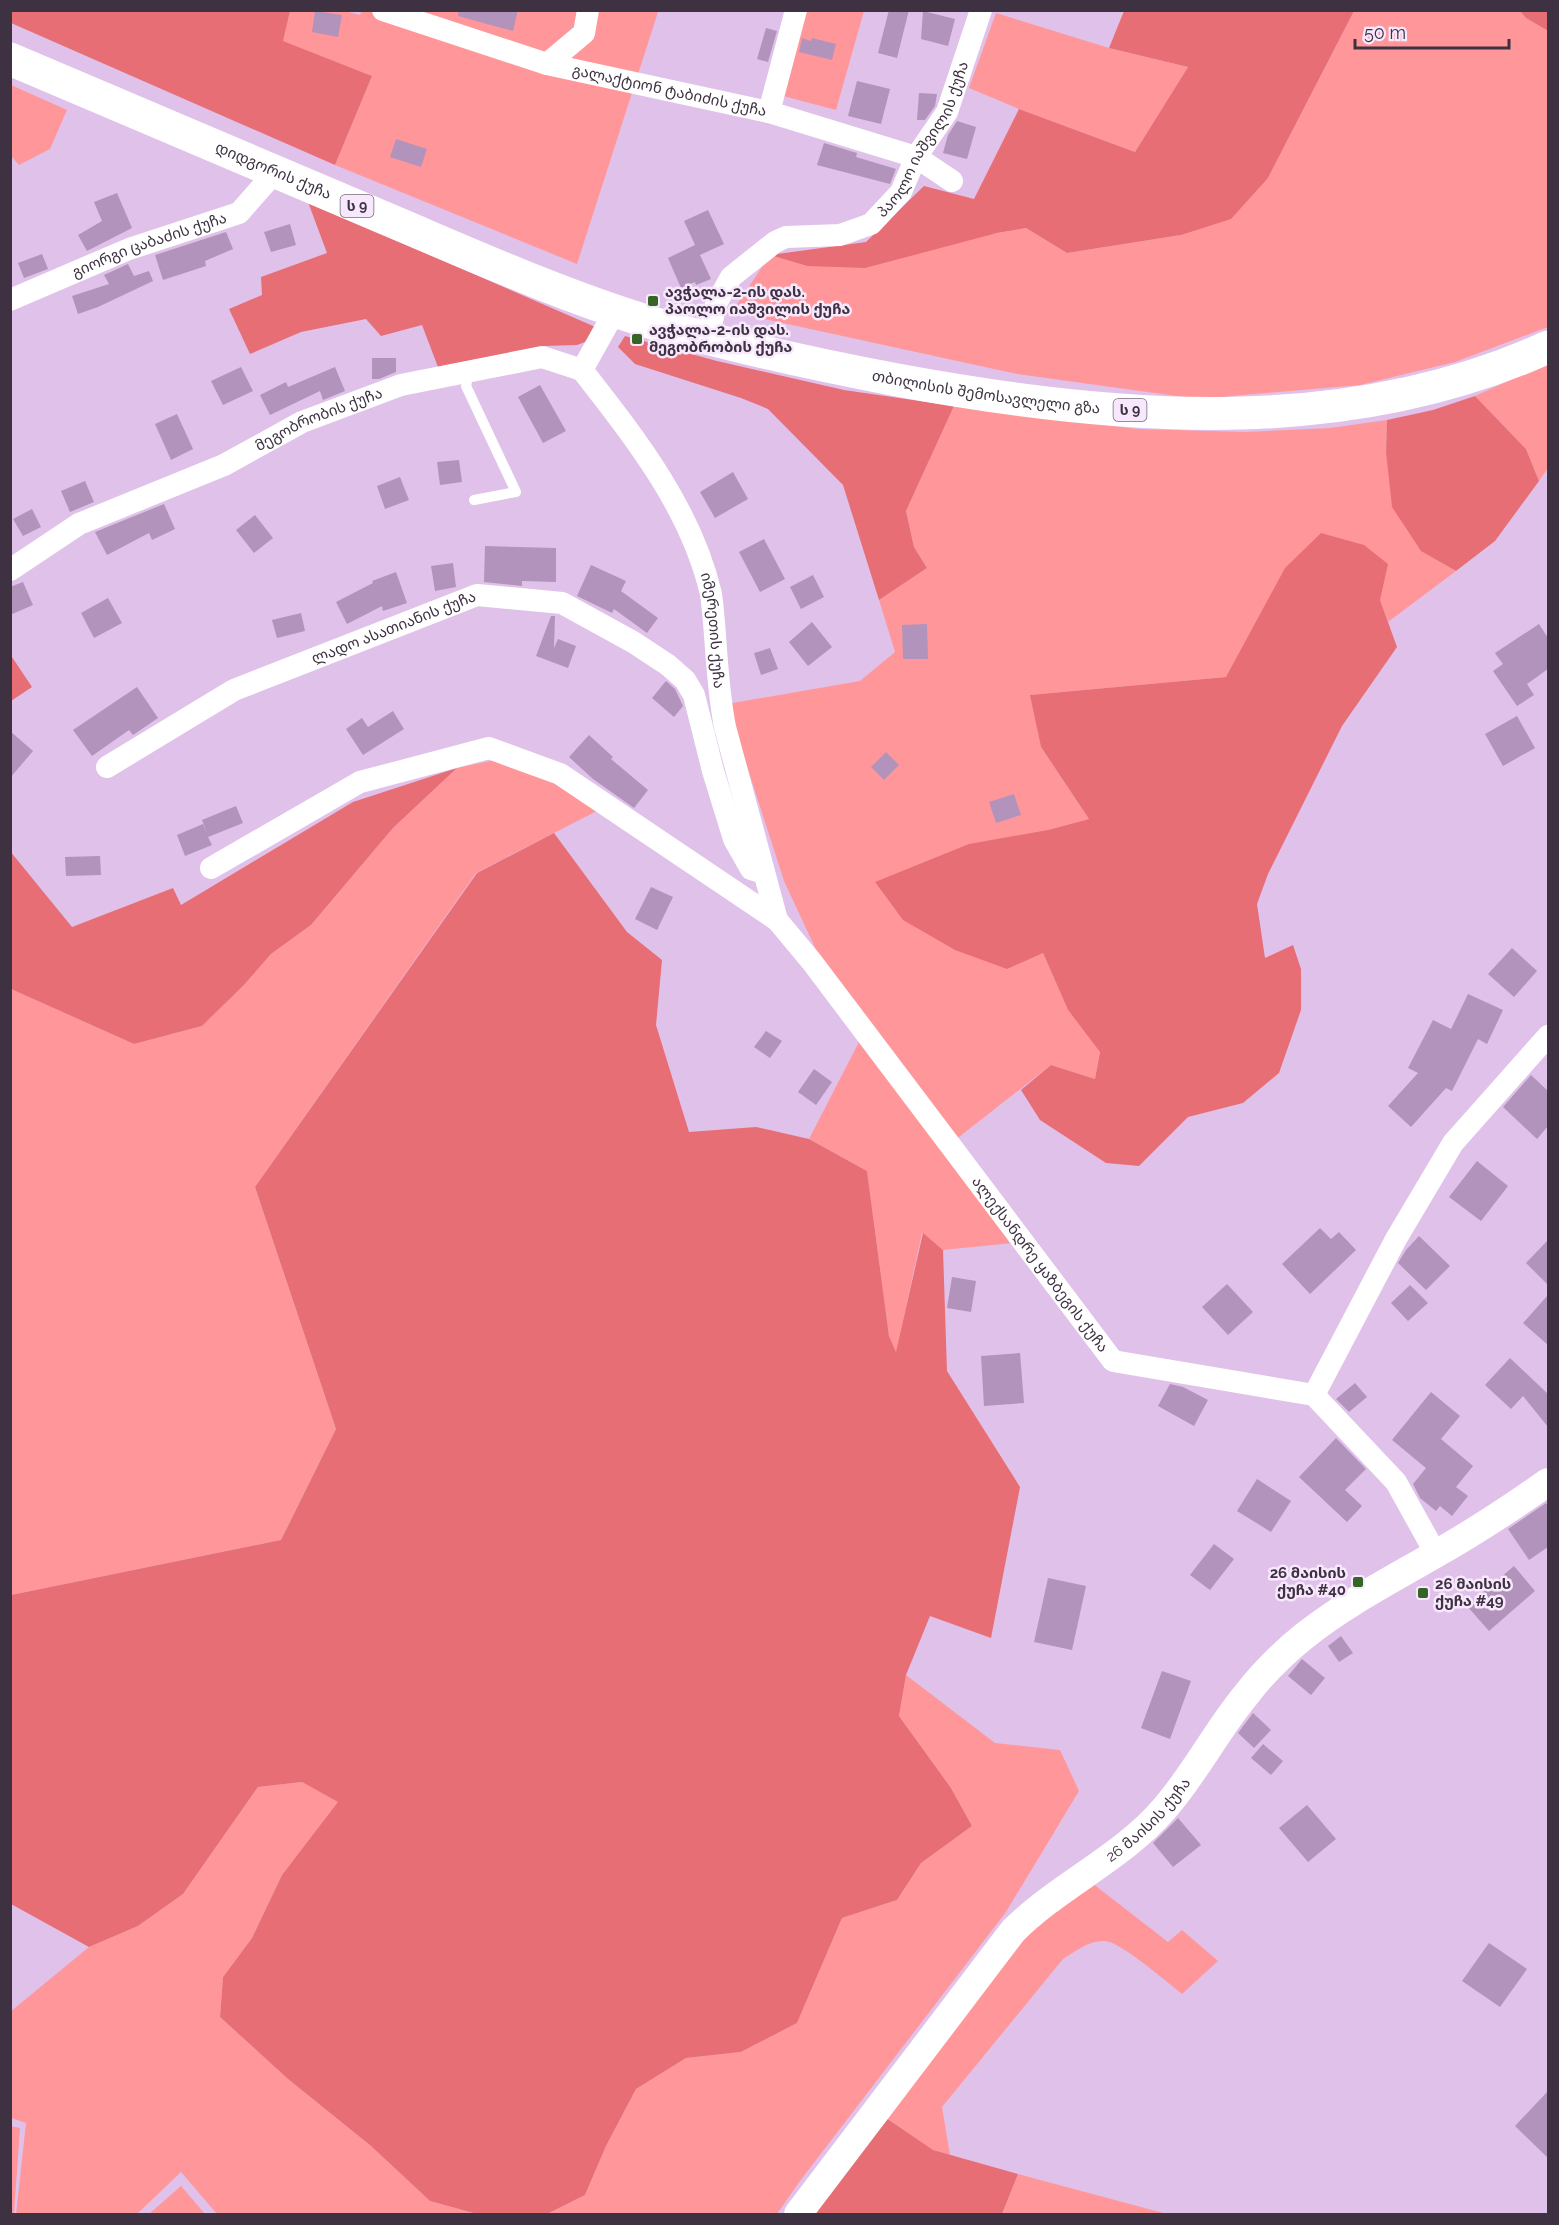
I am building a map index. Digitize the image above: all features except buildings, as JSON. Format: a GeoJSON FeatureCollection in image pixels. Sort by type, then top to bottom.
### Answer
{"type":"FeatureCollection","features":[{"type":"Feature","properties":{"kind":"highway","name":"დიდგორის ქუჩა"},"geometry":{"type":"LineString","coordinates":[[10,59],[496,265],[615,310],[708,338]]}},
{"type":"Feature","properties":{"kind":"highway","name":"თბილისის შემოსავლელი გზა"},"geometry":{"type":"LineString","coordinates":[[708,338],[818,364],[963,392],[1085,408],[1196,412],[1267,412],[1364,403],[1447,385],[1492,370],[1548,347]]}},
{"type":"Feature","properties":{"kind":"street","name":"გალაქტიონ ტაბიძის ქუჩა"},"geometry":{"type":"LineString","coordinates":[[383,10],[547,64],[769,112],[916,157],[952,181]]}},
{"type":"Feature","properties":{"kind":"street"},"geometry":{"type":"LineString","coordinates":[[547,64],[584,33],[588,10]]}},
{"type":"Feature","properties":{"kind":"street"},"geometry":{"type":"LineString","coordinates":[[769,112],[796,10]]}},
{"type":"Feature","properties":{"kind":"street","name":"პაოლო იაშვილის ქუჩა"},"geometry":{"type":"LineString","coordinates":[[708,338],[716,304],[731,277],[776,242],[786,237],[840,235],[871,224],[901,192],[916,157],[947,112],[981,10]]}},
{"type":"Feature","properties":{"kind":"street","name":"გიორგი ცაბაძის ქუჩა"},"geometry":{"type":"LineString","coordinates":[[10,300],[129,249],[239,213],[276,171]]}},
{"type":"Feature","properties":{"kind":"street"},"geometry":{"type":"LineString","coordinates":[[582,370],[615,310]]}},
{"type":"Feature","properties":{"kind":"street","name":"მეგობრობის ქუჩა"},"geometry":{"type":"LineString","coordinates":[[10,570],[79,524],[224,465],[302,422],[400,385],[542,357],[582,370]]}},
{"type":"Feature","properties":{"kind":"street","name":"იმერეთის ქუჩა"},"geometry":{"type":"LineString","coordinates":[[582,370],[659,474],[682,514],[704,567],[711,597],[724,727],[777,920]]}},
{"type":"Feature","properties":{"kind":"street","name":"ლადო ასათიანის ქუჩა"},"geometry":{"type":"LineString","coordinates":[[108,767],[234,690],[477,595],[562,603],[633,642],[668,665],[685,680],[694,695],[713,771],[738,849],[751,870],[764,873]]}},
{"type":"Feature","properties":{"kind":"street"},"geometry":{"type":"LineString","coordinates":[[211,868],[360,782],[489,748],[560,774],[777,920]]}},
{"type":"Feature","properties":{"kind":"street","name":"ალექსანდრე ყაზბეგის ქუჩა"},"geometry":{"type":"LineString","coordinates":[[777,920],[1113,1361],[1314,1395]]}},
{"type":"Feature","properties":{"kind":"street"},"geometry":{"type":"LineString","coordinates":[[1436,1554],[1396,1482],[1314,1395],[1396,1239],[1453,1143],[1548,1036]]}},
{"type":"Feature","properties":{"kind":"street","name":"26 მაისის ქუჩა"},"geometry":{"type":"LineString","coordinates":[[798,2214],[1013,1931],[1033,1911],[1129,1842],[1152,1822],[1188,1778],[1245,1696],[1283,1655],[1304,1636],[1371,1590],[1436,1554],[1511,1508],[1548,1482]]}},
{"type":"Feature","properties":{"kind":"lane"},"geometry":{"type":"LineString","coordinates":[[469,372],[466,386],[516,492],[474,500]]}},
{"type":"Feature","properties":{"kind":"shaded area"},"geometry":{"type":"Polygon","coordinates":[[[11,10],[290,11],[283,41],[372,76],[335,165],[11,23],[11,10]]]}},
{"type":"Feature","properties":{"kind":"shaded area"},"geometry":{"type":"Polygon","coordinates":[[[362,10],[651,10],[658,12],[577,264],[335,165],[372,76],[282,41],[290,11],[345,11],[360,15],[362,10]]]}},
{"type":"Feature","properties":{"kind":"shaded area"},"geometry":{"type":"Polygon","coordinates":[[[805,11],[864,11],[836,110],[783,96],[805,11]]]}},
{"type":"Feature","properties":{"kind":"shaded area"},"geometry":{"type":"Polygon","coordinates":[[[1124,11],[1354,11],[1268,178],[1231,219],[1181,235],[1067,253],[1026,228],[997,233],[865,268],[807,266],[770,255],[866,242],[924,186],[974,199],[1019,109],[1135,152],[1188,67],[1109,48],[1124,11]]]}},
{"type":"Feature","properties":{"kind":"shaded area"},"geometry":{"type":"Polygon","coordinates":[[[1354,11],[1520,11],[1526,18],[1548,31],[1548,327],[1455,362],[1360,385],[1198,399],[1017,374],[732,312],[770,255],[807,266],[1026,228],[1067,253],[1181,235],[1268,178],[1354,11]]]}},
{"type":"Feature","properties":{"kind":"shaded area"},"geometry":{"type":"Polygon","coordinates":[[[1520,11],[1548,11],[1548,31],[1526,18],[1520,11]]]}},
{"type":"Feature","properties":{"kind":"shaded area"},"geometry":{"type":"Polygon","coordinates":[[[996,13],[1109,48],[1188,67],[1135,152],[969,88],[996,13]]]}},
{"type":"Feature","properties":{"kind":"shaded area"},"geometry":{"type":"Polygon","coordinates":[[[11,85],[67,110],[50,149],[19,165],[11,156],[11,85]]]}},
{"type":"Feature","properties":{"kind":"shaded area"},"geometry":{"type":"Polygon","coordinates":[[[308,202],[600,329],[593,339],[577,345],[544,346],[438,367],[422,325],[381,336],[366,319],[301,332],[250,354],[229,309],[262,295],[261,277],[327,253],[308,202]]]}},
{"type":"Feature","properties":{"kind":"shaded area"},"geometry":{"type":"Polygon","coordinates":[[[625,336],[717,361],[844,390],[954,406],[906,511],[914,547],[927,568],[879,600],[843,485],[768,409],[635,364],[618,347],[625,336]]]}},
{"type":"Feature","properties":{"kind":"shaded area"},"geometry":{"type":"Polygon","coordinates":[[[1548,363],[1548,468],[1539,481],[1526,449],[1475,396],[1548,363]]]}},
{"type":"Feature","properties":{"kind":"shaded area"},"geometry":{"type":"Polygon","coordinates":[[[1475,396],[1526,449],[1539,481],[1495,541],[1456,571],[1421,551],[1392,507],[1386,452],[1387,420],[1433,410],[1475,396]]]}},
{"type":"Feature","properties":{"kind":"shaded area"},"geometry":{"type":"Polygon","coordinates":[[[954,406],[1137,429],[1245,432],[1330,428],[1387,420],[1386,452],[1421,550],[1456,571],[1388,622],[1380,600],[1226,677],[1031,695],[1041,747],[1089,819],[1048,830],[1043,953],[1068,1010],[1100,1051],[1095,1079],[1051,1065],[959,1137],[939,1143],[1013,1243],[943,1250],[922,1233],[896,1354],[889,1336],[867,1171],[809,1139],[859,1042],[784,881],[727,704],[860,681],[895,652],[879,600],[927,568],[914,547],[906,511],[954,406]]]}},
{"type":"Feature","properties":{"kind":"shaded area"},"geometry":{"type":"Polygon","coordinates":[[[1321,533],[1364,545],[1388,564],[1380,600],[1397,647],[1342,726],[1268,874],[1257,904],[1265,958],[1293,945],[1301,969],[1301,1010],[1279,1073],[1243,1103],[1188,1117],[1139,1166],[1106,1163],[1040,1120],[1021,1090],[1051,1065],[1095,1079],[1100,1052],[1068,1010],[1043,953],[1007,969],[955,950],[903,920],[875,882],[969,844],[1048,830],[1089,819],[1041,747],[1030,695],[1226,677],[1285,568],[1321,533]]]}},
{"type":"Feature","properties":{"kind":"shaded area"},"geometry":{"type":"Polygon","coordinates":[[[10,654],[32,687],[11,701],[10,701],[10,654]]]}},
{"type":"Feature","properties":{"kind":"shaded area"},"geometry":{"type":"Polygon","coordinates":[[[495,760],[555,783],[597,811],[476,873],[255,1187],[336,1429],[281,1540],[11,1595],[11,989],[134,1044],[202,1026],[244,985],[271,954],[311,925],[393,828],[457,768],[495,760]]]}},
{"type":"Feature","properties":{"kind":"shaded area"},"geometry":{"type":"Polygon","coordinates":[[[457,768],[393,828],[311,925],[271,954],[244,985],[202,1026],[134,1044],[11,989],[10,851],[72,927],[173,888],[181,905],[353,802],[457,768]]]}},
{"type":"Feature","properties":{"kind":"shaded area"},"geometry":{"type":"Polygon","coordinates":[[[554,833],[627,932],[662,960],[656,1025],[689,1132],[756,1127],[809,1139],[867,1171],[889,1336],[896,1352],[923,1233],[943,1250],[947,1371],[1020,1487],[991,1638],[930,1616],[906,1675],[899,1716],[951,1788],[972,1826],[921,1863],[897,1900],[842,1918],[797,2023],[741,2052],[686,2058],[636,2089],[606,2146],[585,2195],[547,2214],[477,2214],[430,2201],[371,2146],[288,2079],[220,2017],[223,1977],[252,1938],[282,1875],[338,1802],[302,1782],[258,1787],[183,1894],[138,1926],[89,1947],[11,1904],[11,1595],[281,1540],[336,1429],[255,1187],[477,873],[554,833]]]}},
{"type":"Feature","properties":{"kind":"shaded area"},"geometry":{"type":"Polygon","coordinates":[[[906,1675],[995,1743],[1060,1750],[1079,1791],[1006,1912],[777,2214],[547,2214],[585,2195],[606,2146],[636,2089],[686,2058],[741,2052],[797,2023],[842,1918],[897,1900],[921,1863],[972,1826],[951,1788],[899,1716],[906,1675]]]}},
{"type":"Feature","properties":{"kind":"shaded area"},"geometry":{"type":"Polygon","coordinates":[[[302,1782],[339,1802],[282,1875],[252,1938],[223,1977],[220,2017],[288,2079],[371,2146],[430,2201],[477,2214],[217,2214],[181,2172],[137,2214],[16,2214],[26,2123],[11,2118],[10,2012],[89,1947],[138,1926],[183,1894],[258,1787],[302,1782]]]}},
{"type":"Feature","properties":{"kind":"shaded area"},"geometry":{"type":"Polygon","coordinates":[[[1092,1883],[1168,1942],[1182,1930],[1218,1961],[1182,1994],[1122,1948],[1105,1941],[1088,1944],[1063,1959],[942,2107],[950,2155],[932,2150],[886,2118],[1032,1928],[1092,1883]]]}},
{"type":"Feature","properties":{"kind":"shaded area"},"geometry":{"type":"Polygon","coordinates":[[[886,2118],[933,2150],[1018,2174],[1002,2214],[814,2214],[886,2118]]]}},
{"type":"Feature","properties":{"kind":"shaded area"},"geometry":{"type":"Polygon","coordinates":[[[10,2126],[20,2128],[14,2214],[10,2214],[10,2126]]]}},
{"type":"Feature","properties":{"kind":"shaded area"},"geometry":{"type":"Polygon","coordinates":[[[1018,2174],[1167,2214],[1002,2214],[1018,2174]]]}},
{"type":"Feature","properties":{"kind":"shaded area"},"geometry":{"type":"Polygon","coordinates":[[[181,2186],[205,2214],[149,2214],[181,2186]]]}},
{"type":"Feature","properties":{"kind":"place","name":"ავჭალა-2-ის დას. პაოლო იაშვილის ქუჩა"},"geometry":{"type":"Point","coordinates":[653,301]}},
{"type":"Feature","properties":{"kind":"place","name":"ავჭალა-2-ის დას. მეგობრობის ქუჩა"},"geometry":{"type":"Point","coordinates":[637,339]}},
{"type":"Feature","properties":{"kind":"place","name":"26 მაისის ქუჩა #40"},"geometry":{"type":"Point","coordinates":[1358,1582]}},
{"type":"Feature","properties":{"kind":"place","name":"26 მაისის ქუჩა #49"},"geometry":{"type":"Point","coordinates":[1423,1593]}}]}
